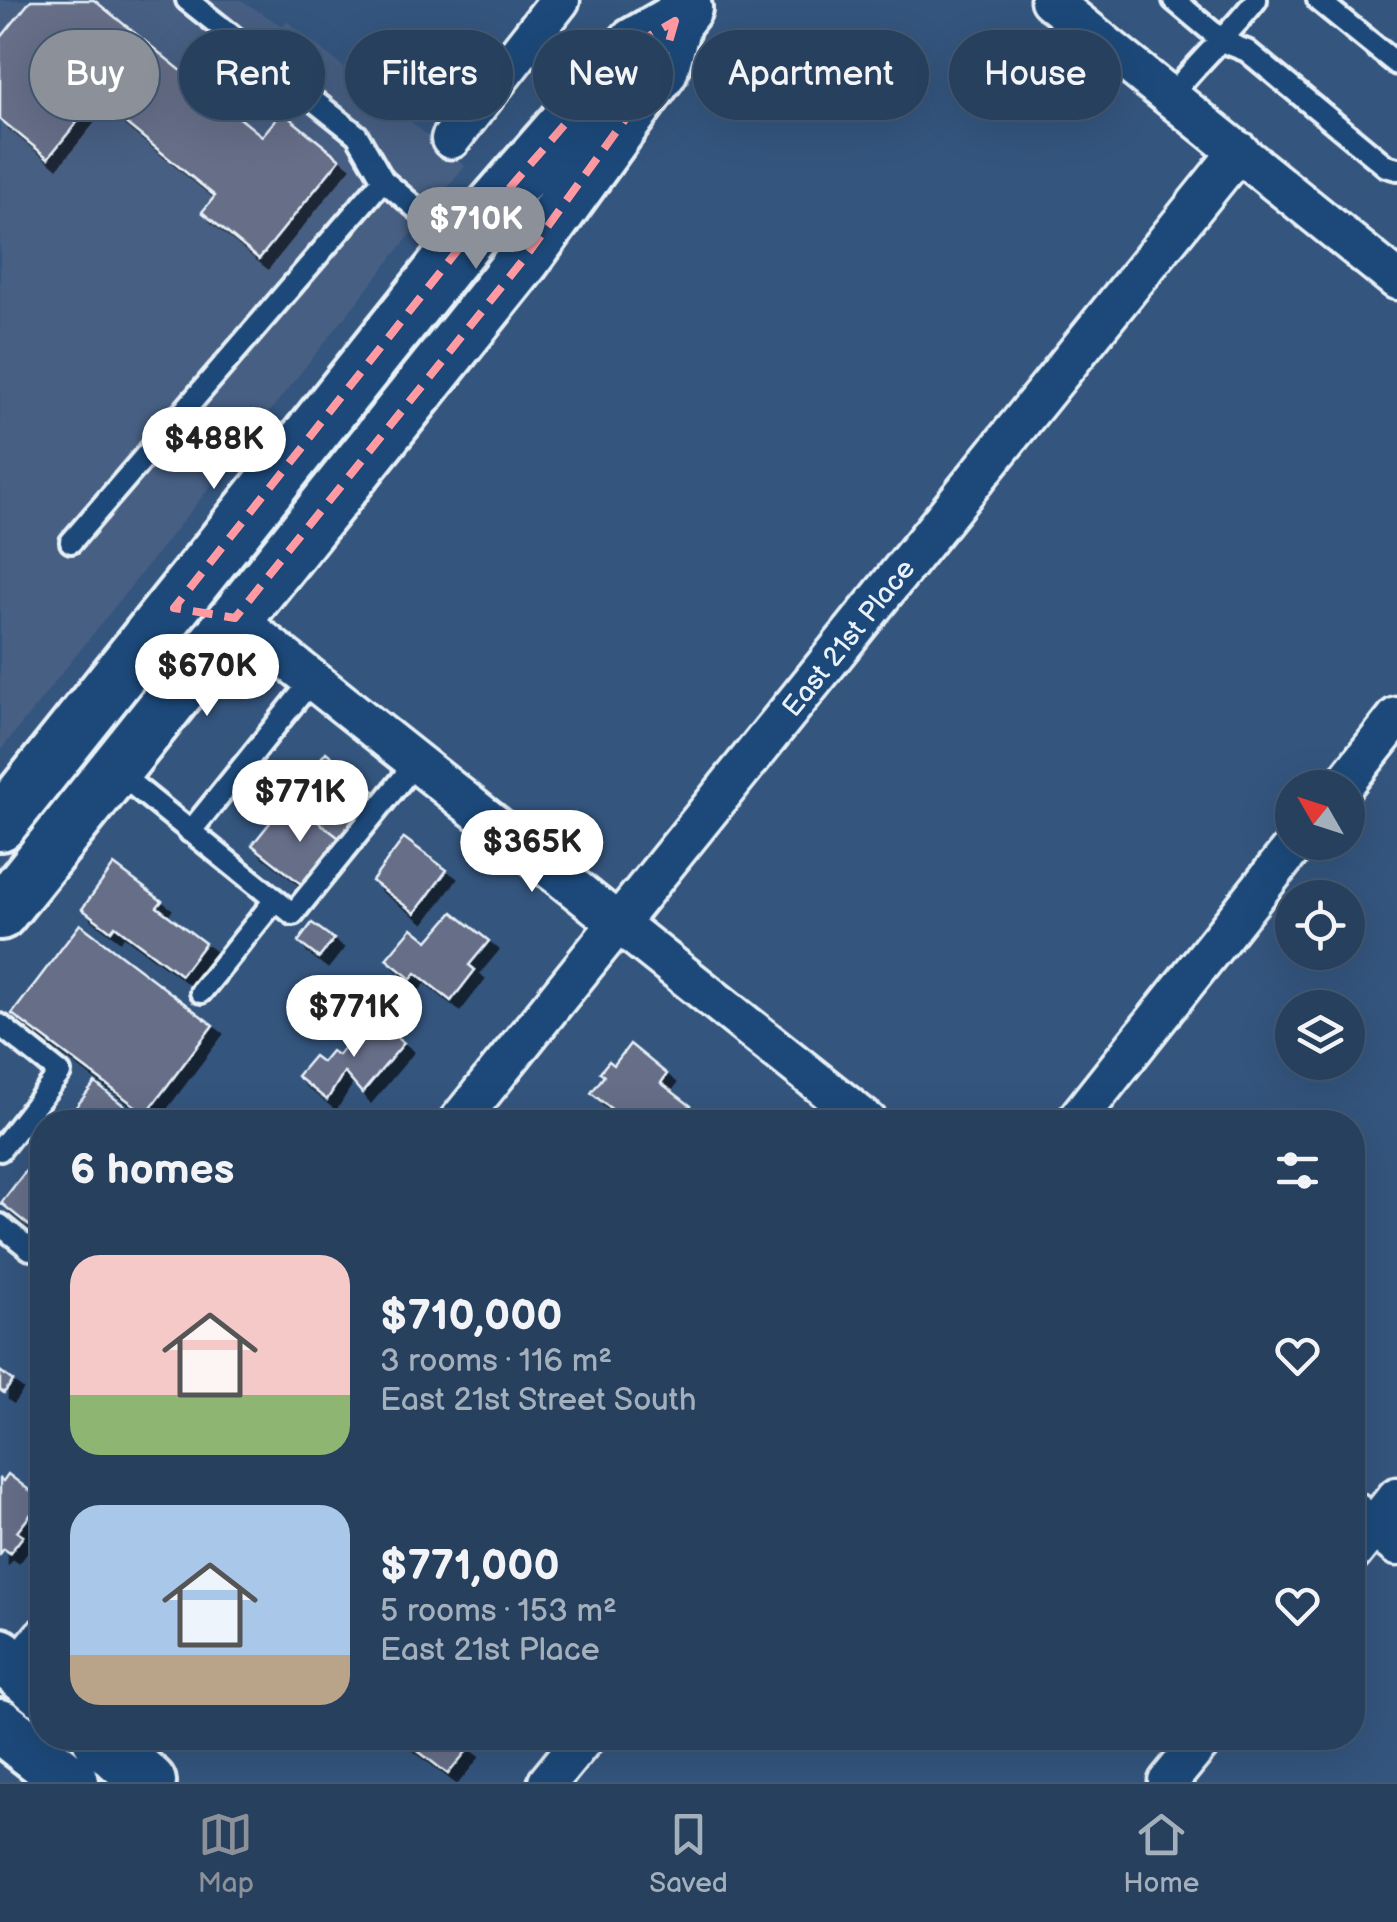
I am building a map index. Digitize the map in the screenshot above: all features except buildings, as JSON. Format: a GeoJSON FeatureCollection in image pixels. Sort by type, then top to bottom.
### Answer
{"type":"FeatureCollection","features":[{"type":"Feature","properties":{"kind":"main road"},"geometry":{"type":"LineString","coordinates":[[0,824],[480,222],[672,7]]}},
{"type":"Feature","properties":{"kind":"main road"},"geometry":{"type":"LineString","coordinates":[[0,913],[524,259],[662,70],[672,7]]}},
{"type":"Feature","properties":{"kind":"main road"},"geometry":{"type":"LineString","coordinates":[[480,222],[524,259]]}},
{"type":"Feature","properties":{"kind":"main road"},"geometry":{"type":"LineString","coordinates":[[174,608],[235,618]]}},
{"type":"Feature","properties":{"kind":"main road"},"geometry":{"type":"LineString","coordinates":[[0,1726],[30,1749]]}},
{"type":"Feature","properties":{"kind":"main road"},"geometry":{"type":"LineString","coordinates":[[31,1750],[72,1782]]}},
{"type":"Feature","properties":{"kind":"main road"},"geometry":{"type":"LineString","coordinates":[[113,1750],[149,1782]]}},
{"type":"Feature","properties":{"kind":"street"},"geometry":{"type":"LineString","coordinates":[[450,139],[560,0]]}},
{"type":"Feature","properties":{"kind":"street"},"geometry":{"type":"LineString","coordinates":[[1050,0],[1397,279]]}},
{"type":"Feature","properties":{"kind":"street","name":"East 21st Place"},"geometry":{"type":"LineString","coordinates":[[468,1110],[1239,151]]}},
{"type":"Feature","properties":{"kind":"street"},"geometry":{"type":"LineString","coordinates":[[235,618],[853,1110]]}},
{"type":"Feature","properties":{"kind":"street"},"geometry":{"type":"LineString","coordinates":[[1355,770],[1397,717]]}},
{"type":"Feature","properties":{"kind":"street"},"geometry":{"type":"LineString","coordinates":[[1085,1110],[1284,860]]}},
{"type":"Feature","properties":{"kind":"street"},"geometry":{"type":"LineString","coordinates":[[1369,1534],[1397,1497]]}},
{"type":"Feature","properties":{"kind":"street"},"geometry":{"type":"LineString","coordinates":[[548,1782],[574,1750]]}},
{"type":"Feature","properties":{"kind":"street"},"geometry":{"type":"LineString","coordinates":[[1168,1782],[1194,1750]]}},
{"type":"Feature","properties":{"kind":"lane"},"geometry":{"type":"LineString","coordinates":[[187,0],[357,134],[383,180],[416,208],[480,222]]}},
{"type":"Feature","properties":{"kind":"lane"},"geometry":{"type":"LineString","coordinates":[[1174,0],[1224,42],[1247,51],[1386,166],[1397,169]]}},
{"type":"Feature","properties":{"kind":"lane"},"geometry":{"type":"LineString","coordinates":[[1171,96],[1204,53],[1224,42],[1256,0]]}},
{"type":"Feature","properties":{"kind":"lane"},"geometry":{"type":"LineString","coordinates":[[1318,0],[1397,64]]}},
{"type":"Feature","properties":{"kind":"lane"},"geometry":{"type":"LineString","coordinates":[[71,542],[383,180]]}},
{"type":"Feature","properties":{"kind":"lane"},"geometry":{"type":"LineString","coordinates":[[190,832],[313,679]]}},
{"type":"Feature","properties":{"kind":"lane"},"geometry":{"type":"LineString","coordinates":[[114,770],[293,914],[417,761]]}},
{"type":"Feature","properties":{"kind":"lane"},"geometry":{"type":"LineString","coordinates":[[201,992],[275,900]]}},
{"type":"Feature","properties":{"kind":"lane"},"geometry":{"type":"LineString","coordinates":[[2,1029],[60,1074],[32,1110]]}},
{"type":"Feature","properties":{"kind":"lane"},"geometry":{"type":"LineString","coordinates":[[0,1150],[30,1112]]}},
{"type":"Feature","properties":{"kind":"lane"},"geometry":{"type":"LineString","coordinates":[[0,1226],[30,1249]]}},
{"type":"Feature","properties":{"kind":"highlighted area"},"geometry":{"type":"Polygon","coordinates":[[[675,21],[661,70],[524,259],[235,618],[174,608],[480,222],[635,44],[675,21]]]}},
{"type":"Feature","properties":{"kind":"shaded area"},"geometry":{"type":"Polygon","coordinates":[[[0,0],[241,0],[282,26],[287,21],[298,30],[179,30],[179,120],[325,120],[325,52],[345,68],[345,120],[409,120],[465,166],[0,751],[0,0]]]}}]}
